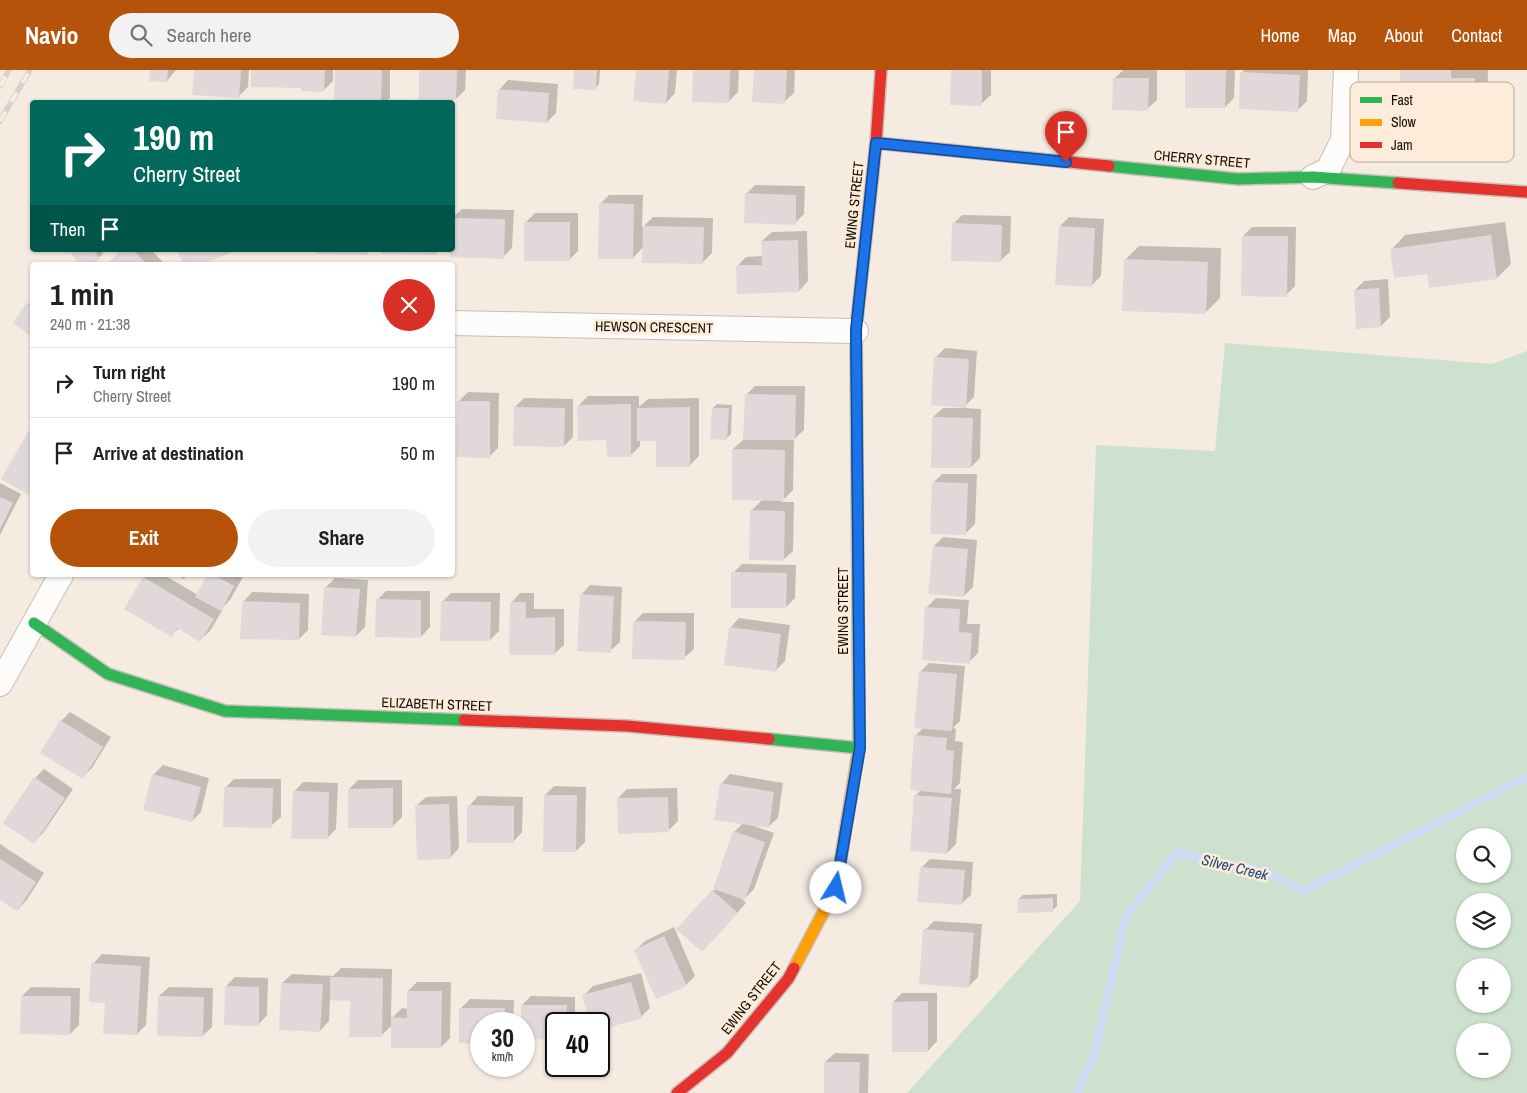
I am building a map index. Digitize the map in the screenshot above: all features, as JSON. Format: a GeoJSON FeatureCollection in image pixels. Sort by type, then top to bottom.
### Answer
{"type":"FeatureCollection","features":[{"type":"Feature","properties":{"kind":"street","name":"EWING STREET"},"geometry":{"type":"LineString","coordinates":[[677,1093],[727,1053],[788,979],[836,888],[860,748],[856,330],[876,143],[880,70]]}},
{"type":"Feature","properties":{"kind":"street"},"geometry":{"type":"LineString","coordinates":[[1313,178],[1328,170],[1343,140],[1346,70]]}},
{"type":"Feature","properties":{"kind":"street","name":"CHERRY STREET"},"geometry":{"type":"LineString","coordinates":[[876,143],[1238,179],[1313,178],[1527,192]]}},
{"type":"Feature","properties":{"kind":"street","name":"HEWSON CRESCENT"},"geometry":{"type":"LineString","coordinates":[[455,323],[856,330]]}},
{"type":"Feature","properties":{"kind":"street"},"geometry":{"type":"LineString","coordinates":[[0,684],[60,577]]}},
{"type":"Feature","properties":{"kind":"street","name":"ELIZABETH STREET"},"geometry":{"type":"LineString","coordinates":[[34,623],[108,674],[225,711],[627,726],[860,748]]}},
{"type":"Feature","properties":{"kind":"green space"},"geometry":{"type":"Polygon","coordinates":[[[1225,343],[1492,364],[1527,351],[1527,1093],[907,1093],[1080,901],[1096,445],[1215,451],[1225,343]]]}},
{"type":"Feature","properties":{"kind":"building"},"geometry":{"type":"Polygon","coordinates":[[[150,70],[168,70],[167,82],[149,81],[150,70]]]}},
{"type":"Feature","properties":{"kind":"building"},"geometry":{"type":"Polygon","coordinates":[[[194,70],[241,70],[239,98],[192,95],[194,70]]]}},
{"type":"Feature","properties":{"kind":"building"},"geometry":{"type":"Polygon","coordinates":[[[251,70],[325,70],[324,92],[301,91],[301,88],[251,87],[251,70]]]}},
{"type":"Feature","properties":{"kind":"building"},"geometry":{"type":"Polygon","coordinates":[[[335,70],[382,70],[381,100],[334,100],[335,70]]]}},
{"type":"Feature","properties":{"kind":"building"},"geometry":{"type":"Polygon","coordinates":[[[419,70],[457,70],[456,100],[419,100],[419,70]]]}},
{"type":"Feature","properties":{"kind":"building"},"geometry":{"type":"Polygon","coordinates":[[[574,70],[597,70],[596,90],[573,89],[574,70]]]}},
{"type":"Feature","properties":{"kind":"building"},"geometry":{"type":"Polygon","coordinates":[[[636,70],[669,70],[666,104],[633,101],[636,70]]]}},
{"type":"Feature","properties":{"kind":"building"},"geometry":{"type":"Polygon","coordinates":[[[693,70],[730,70],[729,103],[692,102],[693,70]]]}},
{"type":"Feature","properties":{"kind":"building"},"geometry":{"type":"Polygon","coordinates":[[[754,70],[787,70],[785,104],[752,102],[754,70]]]}},
{"type":"Feature","properties":{"kind":"building"},"geometry":{"type":"Polygon","coordinates":[[[951,70],[982,70],[982,106],[950,105],[951,70]]]}},
{"type":"Feature","properties":{"kind":"building"},"geometry":{"type":"Polygon","coordinates":[[[1185,70],[1226,70],[1225,108],[1185,108],[1185,70]]]}},
{"type":"Feature","properties":{"kind":"building"},"geometry":{"type":"Polygon","coordinates":[[[1400,70],[1451,70],[1451,78],[1475,78],[1475,82],[1400,82],[1400,70]]]}},
{"type":"Feature","properties":{"kind":"building"},"geometry":{"type":"Polygon","coordinates":[[[1240,72],[1300,75],[1298,112],[1239,109],[1240,72]]]}},
{"type":"Feature","properties":{"kind":"building"},"geometry":{"type":"Polygon","coordinates":[[[1113,78],[1149,78],[1148,111],[1112,110],[1113,78]]]}},
{"type":"Feature","properties":{"kind":"building"},"geometry":{"type":"Polygon","coordinates":[[[498,89],[549,93],[547,123],[496,119],[498,89]]]}},
{"type":"Feature","properties":{"kind":"building"},"geometry":{"type":"Polygon","coordinates":[[[745,193],[796,195],[796,225],[744,223],[745,193]]]}},
{"type":"Feature","properties":{"kind":"building"},"geometry":{"type":"Polygon","coordinates":[[[599,203],[634,204],[633,259],[598,259],[599,203]]]}},
{"type":"Feature","properties":{"kind":"building"},"geometry":{"type":"Polygon","coordinates":[[[455,218],[505,219],[504,259],[450,257],[450,252],[455,252],[455,218]]]}},
{"type":"Feature","properties":{"kind":"building"},"geometry":{"type":"Polygon","coordinates":[[[524,222],[570,222],[570,261],[524,261],[524,222]]]}},
{"type":"Feature","properties":{"kind":"building"},"geometry":{"type":"Polygon","coordinates":[[[952,223],[1002,225],[1001,262],[951,261],[952,223]]]}},
{"type":"Feature","properties":{"kind":"building"},"geometry":{"type":"Polygon","coordinates":[[[643,226],[704,227],[703,264],[642,263],[643,226]]]}},
{"type":"Feature","properties":{"kind":"building"},"geometry":{"type":"Polygon","coordinates":[[[1059,226],[1095,228],[1092,287],[1055,285],[1059,226]]]}},
{"type":"Feature","properties":{"kind":"building"},"geometry":{"type":"Polygon","coordinates":[[[1491,235],[1497,279],[1429,288],[1427,274],[1394,278],[1390,249],[1491,235]]]}},
{"type":"Feature","properties":{"kind":"building"},"geometry":{"type":"Polygon","coordinates":[[[1242,236],[1288,236],[1287,297],[1241,296],[1242,236]]]}},
{"type":"Feature","properties":{"kind":"building"},"geometry":{"type":"Polygon","coordinates":[[[798,240],[799,292],[737,294],[736,265],[762,265],[761,241],[798,240]]]}},
{"type":"Feature","properties":{"kind":"building"},"geometry":{"type":"Polygon","coordinates":[[[71,252],[95,252],[100,259],[96,262],[77,262],[71,252]]]}},
{"type":"Feature","properties":{"kind":"building"},"geometry":{"type":"Polygon","coordinates":[[[119,252],[135,252],[145,262],[109,262],[119,252]]]}},
{"type":"Feature","properties":{"kind":"building"},"geometry":{"type":"Polygon","coordinates":[[[178,252],[230,253],[208,262],[182,262],[178,252]]]}},
{"type":"Feature","properties":{"kind":"building"},"geometry":{"type":"Polygon","coordinates":[[[317,252],[368,252],[368,255],[317,254],[317,252]]]}},
{"type":"Feature","properties":{"kind":"building"},"geometry":{"type":"Polygon","coordinates":[[[382,252],[437,252],[437,255],[382,254],[382,252]]]}},
{"type":"Feature","properties":{"kind":"building"},"geometry":{"type":"Polygon","coordinates":[[[1124,259],[1208,262],[1206,314],[1122,311],[1124,259]]]}},
{"type":"Feature","properties":{"kind":"building"},"geometry":{"type":"Polygon","coordinates":[[[1379,288],[1381,327],[1356,329],[1354,290],[1379,288]]]}},
{"type":"Feature","properties":{"kind":"building"},"geometry":{"type":"Polygon","coordinates":[[[26,303],[30,306],[30,336],[13,323],[26,303]]]}},
{"type":"Feature","properties":{"kind":"building"},"geometry":{"type":"Polygon","coordinates":[[[934,357],[969,359],[966,408],[931,405],[934,357]]]}},
{"type":"Feature","properties":{"kind":"building"},"geometry":{"type":"Polygon","coordinates":[[[745,394],[796,395],[795,440],[743,440],[745,394]]]}},
{"type":"Feature","properties":{"kind":"building"},"geometry":{"type":"Polygon","coordinates":[[[457,401],[490,401],[490,458],[456,457],[457,401]]]}},
{"type":"Feature","properties":{"kind":"building"},"geometry":{"type":"Polygon","coordinates":[[[631,404],[631,457],[607,457],[606,440],[578,441],[577,405],[631,404]]]}},
{"type":"Feature","properties":{"kind":"building"},"geometry":{"type":"Polygon","coordinates":[[[514,407],[565,408],[564,447],[513,446],[514,407]]]}},
{"type":"Feature","properties":{"kind":"building"},"geometry":{"type":"Polygon","coordinates":[[[690,407],[690,467],[656,467],[656,441],[637,441],[637,408],[690,407]]]}},
{"type":"Feature","properties":{"kind":"building"},"geometry":{"type":"Polygon","coordinates":[[[712,408],[729,408],[727,440],[710,439],[712,408]]]}},
{"type":"Feature","properties":{"kind":"building"},"geometry":{"type":"Polygon","coordinates":[[[932,417],[973,418],[971,468],[931,468],[932,417]]]}},
{"type":"Feature","properties":{"kind":"building"},"geometry":{"type":"Polygon","coordinates":[[[28,432],[30,434],[29,495],[1,479],[28,432]]]}},
{"type":"Feature","properties":{"kind":"building"},"geometry":{"type":"Polygon","coordinates":[[[732,449],[785,450],[784,501],[732,500],[732,449]]]}},
{"type":"Feature","properties":{"kind":"building"},"geometry":{"type":"Polygon","coordinates":[[[932,482],[968,483],[966,535],[930,534],[932,482]]]}},
{"type":"Feature","properties":{"kind":"building"},"geometry":{"type":"Polygon","coordinates":[[[0,497],[13,503],[0,529],[0,497]]]}},
{"type":"Feature","properties":{"kind":"building"},"geometry":{"type":"Polygon","coordinates":[[[750,510],[785,511],[784,561],[749,560],[750,510]]]}},
{"type":"Feature","properties":{"kind":"building"},"geometry":{"type":"Polygon","coordinates":[[[933,546],[968,549],[964,597],[928,594],[933,546]]]}},
{"type":"Feature","properties":{"kind":"building"},"geometry":{"type":"Polygon","coordinates":[[[731,572],[787,573],[786,608],[731,608],[731,572]]]}},
{"type":"Feature","properties":{"kind":"building"},"geometry":{"type":"Polygon","coordinates":[[[143,577],[214,619],[200,642],[177,628],[172,637],[124,609],[143,577]]]}},
{"type":"Feature","properties":{"kind":"building"},"geometry":{"type":"Polygon","coordinates":[[[206,577],[218,577],[234,586],[221,611],[195,597],[206,577]]]}},
{"type":"Feature","properties":{"kind":"building"},"geometry":{"type":"Polygon","coordinates":[[[324,587],[360,589],[356,637],[321,635],[324,587]]]}},
{"type":"Feature","properties":{"kind":"building"},"geometry":{"type":"Polygon","coordinates":[[[580,594],[614,596],[611,653],[577,651],[580,594]]]}},
{"type":"Feature","properties":{"kind":"building"},"geometry":{"type":"Polygon","coordinates":[[[376,599],[421,600],[421,638],[375,637],[376,599]]]}},
{"type":"Feature","properties":{"kind":"building"},"geometry":{"type":"Polygon","coordinates":[[[242,601],[300,603],[299,640],[240,639],[242,601]]]}},
{"type":"Feature","properties":{"kind":"building"},"geometry":{"type":"Polygon","coordinates":[[[441,601],[491,602],[490,641],[440,641],[441,601]]]}},
{"type":"Feature","properties":{"kind":"building"},"geometry":{"type":"Polygon","coordinates":[[[510,602],[526,602],[526,618],[555,617],[555,655],[509,655],[510,602]]]}},
{"type":"Feature","properties":{"kind":"building"},"geometry":{"type":"Polygon","coordinates":[[[925,607],[960,609],[959,632],[972,633],[970,664],[922,660],[925,607]]]}},
{"type":"Feature","properties":{"kind":"building"},"geometry":{"type":"Polygon","coordinates":[[[633,621],[686,622],[685,660],[632,659],[633,621]]]}},
{"type":"Feature","properties":{"kind":"building"},"geometry":{"type":"Polygon","coordinates":[[[729,627],[781,634],[776,672],[724,665],[729,627]]]}},
{"type":"Feature","properties":{"kind":"building"},"geometry":{"type":"Polygon","coordinates":[[[919,671],[957,674],[952,731],[914,728],[919,671]]]}},
{"type":"Feature","properties":{"kind":"building"},"geometry":{"type":"Polygon","coordinates":[[[60,720],[103,747],[83,779],[40,753],[60,720]]]}},
{"type":"Feature","properties":{"kind":"building"},"geometry":{"type":"Polygon","coordinates":[[[914,735],[947,738],[946,750],[954,751],[951,794],[910,790],[914,735]]]}},
{"type":"Feature","properties":{"kind":"building"},"geometry":{"type":"Polygon","coordinates":[[[152,774],[201,787],[192,822],[143,810],[152,774]]]}},
{"type":"Feature","properties":{"kind":"building"},"geometry":{"type":"Polygon","coordinates":[[[34,777],[65,798],[34,844],[3,823],[34,777]]]}},
{"type":"Feature","properties":{"kind":"building"},"geometry":{"type":"Polygon","coordinates":[[[720,783],[774,792],[769,828],[714,820],[720,783]]]}},
{"type":"Feature","properties":{"kind":"building"},"geometry":{"type":"Polygon","coordinates":[[[224,787],[273,788],[272,828],[223,827],[224,787]]]}},
{"type":"Feature","properties":{"kind":"building"},"geometry":{"type":"Polygon","coordinates":[[[393,788],[393,828],[348,828],[348,789],[393,788]]]}},
{"type":"Feature","properties":{"kind":"building"},"geometry":{"type":"Polygon","coordinates":[[[293,791],[329,792],[328,839],[291,839],[293,791]]]}},
{"type":"Feature","properties":{"kind":"building"},"geometry":{"type":"Polygon","coordinates":[[[544,795],[577,795],[576,852],[543,852],[544,795]]]}},
{"type":"Feature","properties":{"kind":"building"},"geometry":{"type":"Polygon","coordinates":[[[914,795],[952,798],[947,854],[910,851],[914,795]]]}},
{"type":"Feature","properties":{"kind":"building"},"geometry":{"type":"Polygon","coordinates":[[[668,797],[669,832],[618,834],[617,798],[668,797]]]}},
{"type":"Feature","properties":{"kind":"building"},"geometry":{"type":"Polygon","coordinates":[[[449,804],[451,859],[417,860],[415,805],[449,804]]]}},
{"type":"Feature","properties":{"kind":"building"},"geometry":{"type":"Polygon","coordinates":[[[467,805],[514,806],[514,843],[467,843],[467,805]]]}},
{"type":"Feature","properties":{"kind":"building"},"geometry":{"type":"Polygon","coordinates":[[[733,831],[765,842],[745,900],[713,889],[733,831]]]}},
{"type":"Feature","properties":{"kind":"building"},"geometry":{"type":"Polygon","coordinates":[[[0,859],[36,882],[17,911],[0,900],[0,859]]]}},
{"type":"Feature","properties":{"kind":"building"},"geometry":{"type":"Polygon","coordinates":[[[920,867],[965,870],[962,905],[917,902],[920,867]]]}},
{"type":"Feature","properties":{"kind":"building"},"geometry":{"type":"Polygon","coordinates":[[[712,890],[738,913],[702,952],[676,929],[712,890]]]}},
{"type":"Feature","properties":{"kind":"building"},"geometry":{"type":"Polygon","coordinates":[[[1053,898],[1053,912],[1018,913],[1017,899],[1053,898]]]}},
{"type":"Feature","properties":{"kind":"building"},"geometry":{"type":"Polygon","coordinates":[[[923,929],[974,933],[969,988],[919,984],[923,929]]]}},
{"type":"Feature","properties":{"kind":"building"},"geometry":{"type":"Polygon","coordinates":[[[664,936],[687,986],[656,999],[634,950],[664,936]]]}},
{"type":"Feature","properties":{"kind":"building"},"geometry":{"type":"Polygon","coordinates":[[[91,963],[141,966],[137,1035],[103,1034],[105,1003],[89,1002],[91,963]]]}},
{"type":"Feature","properties":{"kind":"building"},"geometry":{"type":"Polygon","coordinates":[[[330,977],[383,978],[382,1037],[349,1037],[350,1001],[330,1000],[330,977]]]}},
{"type":"Feature","properties":{"kind":"building"},"geometry":{"type":"Polygon","coordinates":[[[631,982],[642,1018],[610,1027],[610,1012],[587,1012],[582,995],[631,982]]]}},
{"type":"Feature","properties":{"kind":"building"},"geometry":{"type":"Polygon","coordinates":[[[281,983],[323,984],[320,1032],[279,1030],[281,983]]]}},
{"type":"Feature","properties":{"kind":"building"},"geometry":{"type":"Polygon","coordinates":[[[225,986],[259,987],[259,1026],[224,1025],[225,986]]]}},
{"type":"Feature","properties":{"kind":"building"},"geometry":{"type":"Polygon","coordinates":[[[407,991],[442,991],[441,1048],[391,1048],[391,1017],[407,1018],[407,991]]]}},
{"type":"Feature","properties":{"kind":"building"},"geometry":{"type":"Polygon","coordinates":[[[21,996],[71,996],[70,1035],[20,1034],[21,996]]]}},
{"type":"Feature","properties":{"kind":"building"},"geometry":{"type":"Polygon","coordinates":[[[158,996],[204,997],[203,1037],[157,1036],[158,996]]]}},
{"type":"Feature","properties":{"kind":"building"},"geometry":{"type":"Polygon","coordinates":[[[928,1001],[928,1052],[892,1052],[892,1002],[928,1001]]]}},
{"type":"Feature","properties":{"kind":"building"},"geometry":{"type":"Polygon","coordinates":[[[521,1005],[567,1005],[567,1012],[545,1012],[545,1040],[535,1039],[535,1012],[521,1012],[521,1005]]]}},
{"type":"Feature","properties":{"kind":"building"},"geometry":{"type":"Polygon","coordinates":[[[459,1008],[505,1008],[505,1012],[470,1012],[470,1044],[459,1043],[459,1008]]]}},
{"type":"Feature","properties":{"kind":"building"},"geometry":{"type":"Polygon","coordinates":[[[824,1062],[860,1062],[859,1093],[824,1093],[824,1062]]]}},
{"type":"Feature","properties":{"kind":"waterway","name":"Silver Creek"},"geometry":{"type":"LineString","coordinates":[[1077,1093],[1094,1056],[1126,916],[1177,853],[1265,872],[1303,891],[1527,777]]}},
{"type":"Feature","properties":{"kind":"railway"},"geometry":{"type":"LineString","coordinates":[[0,86],[9,70]]}},
{"type":"Feature","properties":{"kind":"railway"},"geometry":{"type":"LineString","coordinates":[[0,121],[30,70]]}},
{"type":"Feature","properties":{"kind":"traffic: fast"},"geometry":{"type":"LineString","coordinates":[[1109,166],[1238,179],[1313,177],[1398,183]]}},
{"type":"Feature","properties":{"kind":"traffic: fast"},"geometry":{"type":"LineString","coordinates":[[856,329],[859,748],[857,760]]}},
{"type":"Feature","properties":{"kind":"traffic: fast"},"geometry":{"type":"LineString","coordinates":[[34,623],[108,674],[225,711],[464,720]]}},
{"type":"Feature","properties":{"kind":"traffic: fast"},"geometry":{"type":"LineString","coordinates":[[769,739],[859,748]]}},
{"type":"Feature","properties":{"kind":"traffic: slow"},"geometry":{"type":"LineString","coordinates":[[794,968],[836,888],[857,760]]}},
{"type":"Feature","properties":{"kind":"traffic: jam"},"geometry":{"type":"LineString","coordinates":[[856,329],[876,143],[881,70]]}},
{"type":"Feature","properties":{"kind":"traffic: jam"},"geometry":{"type":"LineString","coordinates":[[876,143],[1109,166]]}},
{"type":"Feature","properties":{"kind":"traffic: jam"},"geometry":{"type":"LineString","coordinates":[[1398,183],[1527,192]]}},
{"type":"Feature","properties":{"kind":"traffic: jam"},"geometry":{"type":"LineString","coordinates":[[464,720],[627,726],[769,739]]}},
{"type":"Feature","properties":{"kind":"traffic: jam"},"geometry":{"type":"LineString","coordinates":[[677,1093],[727,1053],[788,979],[794,968]]}},
{"type":"Feature","properties":{"kind":"route"},"geometry":{"type":"LineString","coordinates":[[836,888],[860,748],[856,330],[876,143],[1066,162]]}}]}
